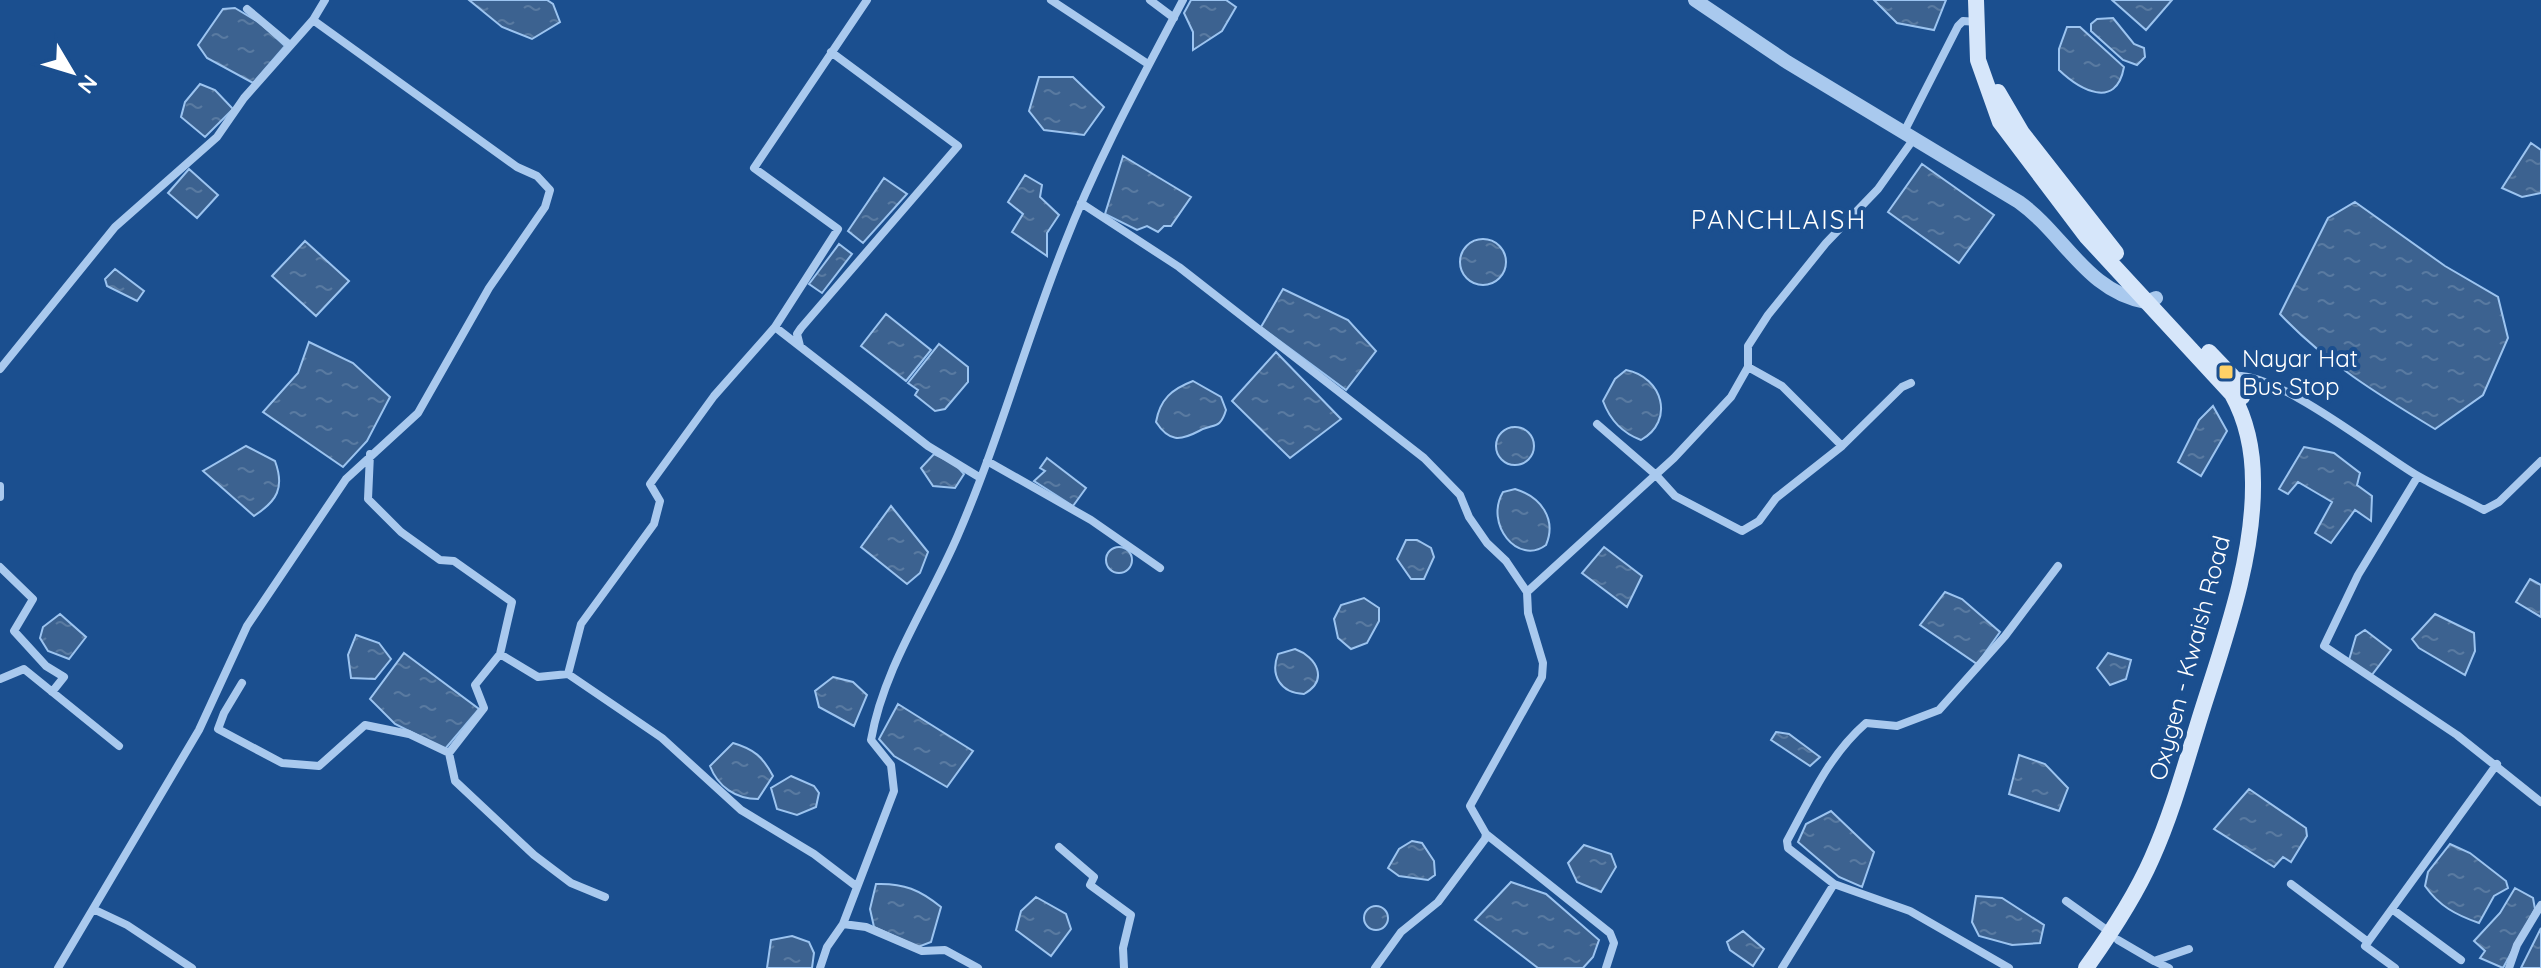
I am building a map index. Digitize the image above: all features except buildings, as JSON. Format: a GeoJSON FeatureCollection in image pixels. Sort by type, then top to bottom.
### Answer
{"type":"FeatureCollection","features":[{"type":"Feature","properties":{"kind":"main road","name":"Oxygen - Kwaish Road"},"geometry":{"type":"LineString","coordinates":[[1976,0],[1988,61],[2010,115],[2151,300],[2232,394],[2245,424],[2253,483],[2236,595],[2177,795],[2152,859],[2115,936],[2086,968]]}},
{"type":"Feature","properties":{"kind":"main road","name":"Oxygen - Kwaish Road"},"geometry":{"type":"LineString","coordinates":[[1978,22],[1983,0]]}},
{"type":"Feature","properties":{"kind":"main road","name":"Oxygen - Kwaish Road"},"geometry":{"type":"LineString","coordinates":[[2097,968],[2157,868],[2193,774],[2244,604],[2257,545],[2263,474],[2251,419],[2232,376],[2151,300]]}},
{"type":"Feature","properties":{"kind":"street"},"geometry":{"type":"LineString","coordinates":[[0,369],[115,227],[217,137],[244,98],[313,20],[325,0]]}},
{"type":"Feature","properties":{"kind":"street"},"geometry":{"type":"LineString","coordinates":[[568,674],[581,624],[654,524],[660,501],[650,484],[714,396],[775,327],[838,229],[754,168],[867,0]]}},
{"type":"Feature","properties":{"kind":"street"},"geometry":{"type":"LineString","coordinates":[[1051,0],[1148,64]]}},
{"type":"Feature","properties":{"kind":"street"},"geometry":{"type":"LineString","coordinates":[[1150,0],[1174,18]]}},
{"type":"Feature","properties":{"kind":"street"},"geometry":{"type":"LineString","coordinates":[[820,968],[827,947],[843,924],[894,791],[891,765],[871,740],[875,716],[910,631],[958,535],[1081,203],[1148,64],[1183,0]]}},
{"type":"Feature","properties":{"kind":"street"},"geometry":{"type":"LineString","coordinates":[[1695,0],[1787,62],[1910,133],[2040,217],[2084,269],[2109,291],[2151,300]]}},
{"type":"Feature","properties":{"kind":"street"},"geometry":{"type":"LineString","coordinates":[[247,9],[290,45]]}},
{"type":"Feature","properties":{"kind":"street"},"geometry":{"type":"LineString","coordinates":[[58,968],[199,730],[247,626],[346,479],[418,413],[489,288],[545,207],[550,190],[537,176],[517,167],[313,20]]}},
{"type":"Feature","properties":{"kind":"street"},"geometry":{"type":"LineString","coordinates":[[1527,592],[1656,475],[1731,397],[1748,367],[1748,346],[1768,315],[1826,243],[1878,189],[1910,133],[1958,26],[1963,21],[1978,22]]}},
{"type":"Feature","properties":{"kind":"street"},"geometry":{"type":"LineString","coordinates":[[800,346],[797,334],[801,328],[958,146],[831,52]]}},
{"type":"Feature","properties":{"kind":"street"},"geometry":{"type":"LineString","coordinates":[[1081,203],[1179,267],[1447,478],[1487,543],[1506,561],[1527,592],[1528,613],[1543,663],[1542,677],[1470,806],[1486,834],[1610,933],[1614,943],[1606,968]]}},
{"type":"Feature","properties":{"kind":"street"},"geometry":{"type":"LineString","coordinates":[[775,327],[928,446],[979,477]]}},
{"type":"Feature","properties":{"kind":"street"},"geometry":{"type":"LineString","coordinates":[[1748,367],[1782,386],[1842,446]]}},
{"type":"Feature","properties":{"kind":"street"},"geometry":{"type":"LineString","coordinates":[[2232,376],[2255,376],[2297,398],[2418,476],[2484,510],[2499,502],[2541,461]]}},
{"type":"Feature","properties":{"kind":"street"},"geometry":{"type":"LineString","coordinates":[[1597,424],[1656,475],[1675,496],[1742,531],[1759,521],[1776,498],[1842,446],[1902,387],[1911,383]]}},
{"type":"Feature","properties":{"kind":"street"},"geometry":{"type":"LineString","coordinates":[[370,454],[368,499],[401,532],[440,560],[454,561],[512,602],[500,654],[475,685],[484,708],[449,753],[455,781],[534,855],[571,883],[605,897]]}},
{"type":"Feature","properties":{"kind":"street"},"geometry":{"type":"LineString","coordinates":[[987,461],[1091,520],[1160,568]]}},
{"type":"Feature","properties":{"kind":"street"},"geometry":{"type":"LineString","coordinates":[[2418,476],[2358,575],[2324,646],[2497,764],[2541,802]]}},
{"type":"Feature","properties":{"kind":"street"},"geometry":{"type":"LineString","coordinates":[[0,486],[0,497]]}},
{"type":"Feature","properties":{"kind":"street"},"geometry":{"type":"LineString","coordinates":[[2009,968],[1910,911],[1834,884],[1788,848],[1787,841],[1831,762],[1866,723],[1897,726],[1939,710],[2005,636],[2058,566]]}},
{"type":"Feature","properties":{"kind":"street"},"geometry":{"type":"LineString","coordinates":[[0,567],[33,599],[14,631],[46,666],[64,677],[52,692]]}},
{"type":"Feature","properties":{"kind":"street"},"geometry":{"type":"LineString","coordinates":[[500,654],[538,677],[568,674],[662,738],[741,810],[814,854],[856,886]]}},
{"type":"Feature","properties":{"kind":"street"},"geometry":{"type":"LineString","coordinates":[[0,679],[24,669],[119,746]]}},
{"type":"Feature","properties":{"kind":"street"},"geometry":{"type":"LineString","coordinates":[[242,683],[218,729],[282,763],[319,766],[365,725],[409,734],[449,753]]}},
{"type":"Feature","properties":{"kind":"street"},"geometry":{"type":"LineString","coordinates":[[2395,968],[2365,946],[2497,764]]}},
{"type":"Feature","properties":{"kind":"street"},"geometry":{"type":"LineString","coordinates":[[1375,968],[1401,932],[1438,902],[1486,834]]}},
{"type":"Feature","properties":{"kind":"street"},"geometry":{"type":"LineString","coordinates":[[1059,847],[1094,877],[1090,885],[1131,915],[1123,948],[1124,968]]}},
{"type":"Feature","properties":{"kind":"street"},"geometry":{"type":"LineString","coordinates":[[1782,968],[1834,884]]}},
{"type":"Feature","properties":{"kind":"street"},"geometry":{"type":"LineString","coordinates":[[2291,884],[2368,942]]}},
{"type":"Feature","properties":{"kind":"street"},"geometry":{"type":"LineString","coordinates":[[2066,901],[2115,936],[2169,968]]}},
{"type":"Feature","properties":{"kind":"street"},"geometry":{"type":"LineString","coordinates":[[2509,968],[2517,945],[2541,905]]}},
{"type":"Feature","properties":{"kind":"street"},"geometry":{"type":"LineString","coordinates":[[93,909],[127,925],[192,968]]}},
{"type":"Feature","properties":{"kind":"street"},"geometry":{"type":"LineString","coordinates":[[2392,909],[2461,960]]}},
{"type":"Feature","properties":{"kind":"street"},"geometry":{"type":"LineString","coordinates":[[843,924],[866,927],[922,951],[945,950],[978,968]]}},
{"type":"Feature","properties":{"kind":"street"},"geometry":{"type":"LineString","coordinates":[[2154,961],[2189,949]]}},
{"type":"Feature","properties":{"kind":"water"},"geometry":{"type":"Polygon","coordinates":[[[469,0],[547,0],[553,4],[560,22],[532,39],[502,27],[469,0]]]}},
{"type":"Feature","properties":{"kind":"water"},"geometry":{"type":"Polygon","coordinates":[[[1191,0],[1226,0],[1236,7],[1222,31],[1193,50],[1193,32],[1184,13],[1191,0]]]}},
{"type":"Feature","properties":{"kind":"water"},"geometry":{"type":"Polygon","coordinates":[[[1874,0],[1946,0],[1934,30],[1897,23],[1874,0]]]}},
{"type":"Feature","properties":{"kind":"water"},"geometry":{"type":"Polygon","coordinates":[[[2112,0],[2172,0],[2146,30],[2112,0]]]}},
{"type":"Feature","properties":{"kind":"water"},"geometry":{"type":"Polygon","coordinates":[[[235,8],[260,23],[285,46],[253,83],[207,58],[198,45],[223,9],[235,8]]]}},
{"type":"Feature","properties":{"kind":"water"},"geometry":{"type":"Polygon","coordinates":[[[2113,18],[2134,44],[2144,48],[2145,57],[2137,65],[2123,60],[2091,31],[2091,24],[2097,19],[2113,18]]]}},
{"type":"Feature","properties":{"kind":"water"},"geometry":{"type":"Polygon","coordinates":[[[2067,27],[2080,27],[2124,67],[2120,81],[2113,89],[2096,92],[2086,89],[2059,70],[2059,49],[2067,27]]]}},
{"type":"Feature","properties":{"kind":"water"},"geometry":{"type":"Polygon","coordinates":[[[1039,77],[1073,77],[1104,107],[1084,135],[1044,130],[1029,111],[1039,77]]]}},
{"type":"Feature","properties":{"kind":"water"},"geometry":{"type":"Polygon","coordinates":[[[200,84],[215,90],[233,109],[205,137],[181,117],[185,102],[200,84]]]}},
{"type":"Feature","properties":{"kind":"water"},"geometry":{"type":"Polygon","coordinates":[[[2531,143],[2541,150],[2541,193],[2522,197],[2502,188],[2531,143]]]}},
{"type":"Feature","properties":{"kind":"water"},"geometry":{"type":"Polygon","coordinates":[[[1123,156],[1191,197],[1171,226],[1164,226],[1158,232],[1147,226],[1137,230],[1105,214],[1123,156]]]}},
{"type":"Feature","properties":{"kind":"water"},"geometry":{"type":"Polygon","coordinates":[[[1922,164],[1994,215],[1959,263],[1888,212],[1922,164]]]}},
{"type":"Feature","properties":{"kind":"water"},"geometry":{"type":"Polygon","coordinates":[[[189,169],[218,195],[197,218],[168,193],[189,169]]]}},
{"type":"Feature","properties":{"kind":"water"},"geometry":{"type":"Polygon","coordinates":[[[1025,175],[1042,185],[1040,197],[1059,215],[1047,233],[1047,256],[1012,232],[1023,214],[1008,202],[1025,175]]]}},
{"type":"Feature","properties":{"kind":"water"},"geometry":{"type":"Polygon","coordinates":[[[884,178],[907,194],[863,243],[848,231],[884,178]]]}},
{"type":"Feature","properties":{"kind":"water"},"geometry":{"type":"Polygon","coordinates":[[[2355,202],[2445,266],[2498,297],[2508,338],[2483,395],[2435,429],[2334,363],[2280,314],[2328,218],[2355,202]]]}},
{"type":"Feature","properties":{"kind":"water"},"geometry":{"type":"Polygon","coordinates":[[[1483,239],[1499,246],[1506,262],[1499,278],[1483,285],[1467,278],[1460,262],[1467,246],[1483,239]]]}},
{"type":"Feature","properties":{"kind":"water"},"geometry":{"type":"Polygon","coordinates":[[[305,241],[349,281],[316,316],[272,276],[305,241]]]}},
{"type":"Feature","properties":{"kind":"water"},"geometry":{"type":"Polygon","coordinates":[[[839,244],[852,254],[822,293],[809,284],[839,244]]]}},
{"type":"Feature","properties":{"kind":"water"},"geometry":{"type":"Polygon","coordinates":[[[115,269],[144,291],[137,301],[107,286],[105,279],[115,269]]]}},
{"type":"Feature","properties":{"kind":"water"},"geometry":{"type":"Polygon","coordinates":[[[1283,289],[1348,320],[1376,351],[1346,390],[1261,327],[1283,289]]]}},
{"type":"Feature","properties":{"kind":"water"},"geometry":{"type":"Polygon","coordinates":[[[886,314],[931,350],[906,381],[861,346],[886,314]]]}},
{"type":"Feature","properties":{"kind":"water"},"geometry":{"type":"Polygon","coordinates":[[[309,342],[353,363],[390,397],[367,441],[343,467],[263,412],[298,373],[309,342]]]}},
{"type":"Feature","properties":{"kind":"water"},"geometry":{"type":"Polygon","coordinates":[[[939,344],[968,367],[968,382],[945,409],[935,411],[915,395],[918,390],[908,383],[939,344]]]}},
{"type":"Feature","properties":{"kind":"water"},"geometry":{"type":"Polygon","coordinates":[[[1276,352],[1341,419],[1290,458],[1232,401],[1276,352]]]}},
{"type":"Feature","properties":{"kind":"water"},"geometry":{"type":"Polygon","coordinates":[[[1626,370],[1649,381],[1660,400],[1658,422],[1652,432],[1641,440],[1618,425],[1603,401],[1615,379],[1626,370]]]}},
{"type":"Feature","properties":{"kind":"water"},"geometry":{"type":"Polygon","coordinates":[[[1193,381],[1221,397],[1226,410],[1216,425],[1175,438],[1156,422],[1164,401],[1173,391],[1193,381]]]}},
{"type":"Feature","properties":{"kind":"water"},"geometry":{"type":"Polygon","coordinates":[[[2213,406],[2227,431],[2201,476],[2178,462],[2199,420],[2213,406]]]}},
{"type":"Feature","properties":{"kind":"water"},"geometry":{"type":"Polygon","coordinates":[[[1515,427],[1528,433],[1534,446],[1528,459],[1515,465],[1502,459],[1496,446],[1502,433],[1515,427]]]}},
{"type":"Feature","properties":{"kind":"water"},"geometry":{"type":"Polygon","coordinates":[[[246,446],[275,461],[278,470],[277,493],[254,516],[203,471],[246,446]]]}},
{"type":"Feature","properties":{"kind":"water"},"geometry":{"type":"Polygon","coordinates":[[[2304,447],[2334,453],[2360,473],[2357,485],[2372,496],[2371,521],[2355,510],[2331,543],[2315,533],[2332,502],[2298,482],[2288,494],[2279,489],[2304,447]]]}},
{"type":"Feature","properties":{"kind":"water"},"geometry":{"type":"Polygon","coordinates":[[[934,454],[955,464],[964,474],[955,488],[933,486],[921,468],[934,454]]]}},
{"type":"Feature","properties":{"kind":"water"},"geometry":{"type":"Polygon","coordinates":[[[1047,458],[1086,488],[1073,506],[1034,481],[1045,471],[1040,468],[1047,458]]]}},
{"type":"Feature","properties":{"kind":"water"},"geometry":{"type":"Polygon","coordinates":[[[1515,489],[1539,503],[1548,518],[1546,545],[1535,550],[1515,546],[1501,528],[1498,504],[1503,492],[1515,489]]]}},
{"type":"Feature","properties":{"kind":"water"},"geometry":{"type":"Polygon","coordinates":[[[891,506],[928,552],[920,573],[907,584],[861,547],[891,506]]]}},
{"type":"Feature","properties":{"kind":"water"},"geometry":{"type":"Polygon","coordinates":[[[1406,540],[1417,540],[1431,548],[1434,557],[1424,579],[1411,579],[1397,559],[1406,540]]]}},
{"type":"Feature","properties":{"kind":"water"},"geometry":{"type":"Polygon","coordinates":[[[1119,547],[1128,551],[1132,560],[1128,569],[1119,573],[1110,569],[1106,560],[1110,551],[1119,547]]]}},
{"type":"Feature","properties":{"kind":"water"},"geometry":{"type":"Polygon","coordinates":[[[1604,547],[1642,576],[1627,607],[1582,573],[1604,547]]]}},
{"type":"Feature","properties":{"kind":"water"},"geometry":{"type":"Polygon","coordinates":[[[2530,579],[2541,585],[2541,617],[2516,602],[2530,579]]]}},
{"type":"Feature","properties":{"kind":"water"},"geometry":{"type":"Polygon","coordinates":[[[1945,592],[1962,599],[2000,632],[1977,664],[1920,625],[1945,592]]]}},
{"type":"Feature","properties":{"kind":"water"},"geometry":{"type":"Polygon","coordinates":[[[1364,598],[1379,608],[1379,621],[1367,643],[1351,649],[1338,638],[1334,619],[1341,605],[1364,598]]]}},
{"type":"Feature","properties":{"kind":"water"},"geometry":{"type":"Polygon","coordinates":[[[60,614],[86,637],[69,659],[48,651],[40,638],[43,627],[60,614]]]}},
{"type":"Feature","properties":{"kind":"water"},"geometry":{"type":"Polygon","coordinates":[[[2435,614],[2474,633],[2475,651],[2465,675],[2419,648],[2412,639],[2435,614]]]}},
{"type":"Feature","properties":{"kind":"water"},"geometry":{"type":"Polygon","coordinates":[[[2365,630],[2391,650],[2371,676],[2349,660],[2356,636],[2365,630]]]}},
{"type":"Feature","properties":{"kind":"water"},"geometry":{"type":"Polygon","coordinates":[[[356,635],[379,643],[391,659],[375,679],[351,678],[348,655],[356,635]]]}},
{"type":"Feature","properties":{"kind":"water"},"geometry":{"type":"Polygon","coordinates":[[[1295,649],[1309,657],[1317,669],[1316,682],[1304,694],[1289,690],[1276,676],[1278,654],[1295,649]]]}},
{"type":"Feature","properties":{"kind":"water"},"geometry":{"type":"Polygon","coordinates":[[[404,653],[479,709],[445,749],[395,724],[370,699],[404,653]]]}},
{"type":"Feature","properties":{"kind":"water"},"geometry":{"type":"Polygon","coordinates":[[[2108,653],[2131,660],[2126,679],[2110,685],[2097,668],[2108,653]]]}},
{"type":"Feature","properties":{"kind":"water"},"geometry":{"type":"Polygon","coordinates":[[[833,677],[853,682],[867,695],[854,726],[819,707],[815,691],[833,677]]]}},
{"type":"Feature","properties":{"kind":"water"},"geometry":{"type":"Polygon","coordinates":[[[898,704],[973,751],[947,787],[894,756],[879,739],[898,704]]]}},
{"type":"Feature","properties":{"kind":"water"},"geometry":{"type":"Polygon","coordinates":[[[1776,732],[1789,734],[1820,757],[1810,766],[1771,740],[1776,732]]]}},
{"type":"Feature","properties":{"kind":"water"},"geometry":{"type":"Polygon","coordinates":[[[733,743],[757,755],[773,776],[758,799],[742,797],[729,790],[718,780],[710,766],[733,743]]]}},
{"type":"Feature","properties":{"kind":"water"},"geometry":{"type":"Polygon","coordinates":[[[2019,755],[2045,764],[2068,788],[2059,811],[2009,794],[2019,755]]]}},
{"type":"Feature","properties":{"kind":"water"},"geometry":{"type":"Polygon","coordinates":[[[791,776],[814,786],[819,793],[816,807],[797,815],[777,809],[771,788],[791,776]]]}},
{"type":"Feature","properties":{"kind":"water"},"geometry":{"type":"Polygon","coordinates":[[[2249,789],[2306,828],[2307,836],[2291,862],[2283,857],[2274,867],[2214,829],[2249,789]]]}},
{"type":"Feature","properties":{"kind":"water"},"geometry":{"type":"Polygon","coordinates":[[[1831,811],[1874,852],[1862,887],[1839,877],[1798,842],[1806,824],[1831,811]]]}},
{"type":"Feature","properties":{"kind":"water"},"geometry":{"type":"Polygon","coordinates":[[[1412,841],[1422,843],[1434,861],[1435,875],[1428,880],[1399,876],[1388,868],[1399,849],[1412,841]]]}},
{"type":"Feature","properties":{"kind":"water"},"geometry":{"type":"Polygon","coordinates":[[[2450,844],[2470,853],[2506,881],[2508,888],[2494,896],[2479,923],[2449,909],[2425,886],[2428,872],[2450,844]]]}},
{"type":"Feature","properties":{"kind":"water"},"geometry":{"type":"Polygon","coordinates":[[[1584,845],[1611,854],[1616,867],[1601,892],[1577,882],[1568,863],[1584,845]]]}},
{"type":"Feature","properties":{"kind":"water"},"geometry":{"type":"Polygon","coordinates":[[[1511,882],[1546,894],[1599,940],[1593,957],[1583,968],[1538,968],[1475,920],[1511,882]]]}},
{"type":"Feature","properties":{"kind":"water"},"geometry":{"type":"Polygon","coordinates":[[[876,884],[911,889],[941,907],[931,942],[918,947],[874,927],[870,909],[876,884]]]}},
{"type":"Feature","properties":{"kind":"water"},"geometry":{"type":"Polygon","coordinates":[[[2515,888],[2533,898],[2535,909],[2503,968],[2480,958],[2485,951],[2474,941],[2500,913],[2515,888]]]}},
{"type":"Feature","properties":{"kind":"water"},"geometry":{"type":"Polygon","coordinates":[[[1976,896],[2002,898],[2044,925],[2040,943],[2012,945],[1979,936],[1972,922],[1976,896]]]}},
{"type":"Feature","properties":{"kind":"water"},"geometry":{"type":"Polygon","coordinates":[[[1036,897],[1066,914],[1071,929],[1051,956],[1016,930],[1021,911],[1036,897]]]}},
{"type":"Feature","properties":{"kind":"water"},"geometry":{"type":"Polygon","coordinates":[[[1376,906],[1385,909],[1388,918],[1385,927],[1376,930],[1367,927],[1364,918],[1367,909],[1376,906]]]}},
{"type":"Feature","properties":{"kind":"water"},"geometry":{"type":"Polygon","coordinates":[[[2541,928],[2541,968],[2521,968],[2541,928]]]}},
{"type":"Feature","properties":{"kind":"water"},"geometry":{"type":"Polygon","coordinates":[[[1743,931],[1764,949],[1753,966],[1730,950],[1727,942],[1743,931]]]}},
{"type":"Feature","properties":{"kind":"water"},"geometry":{"type":"Polygon","coordinates":[[[792,936],[809,942],[814,953],[812,968],[767,968],[771,940],[792,936]]]}},
{"type":"Feature","properties":{"kind":"place","name":"Nayar Hat Bus Stop"},"geometry":{"type":"Point","coordinates":[2226,372]}},
{"type":"Feature","properties":{"kind":"district","name":"PANCHLAISH"},"geometry":{"type":"Point","coordinates":[1779,219]}}]}
